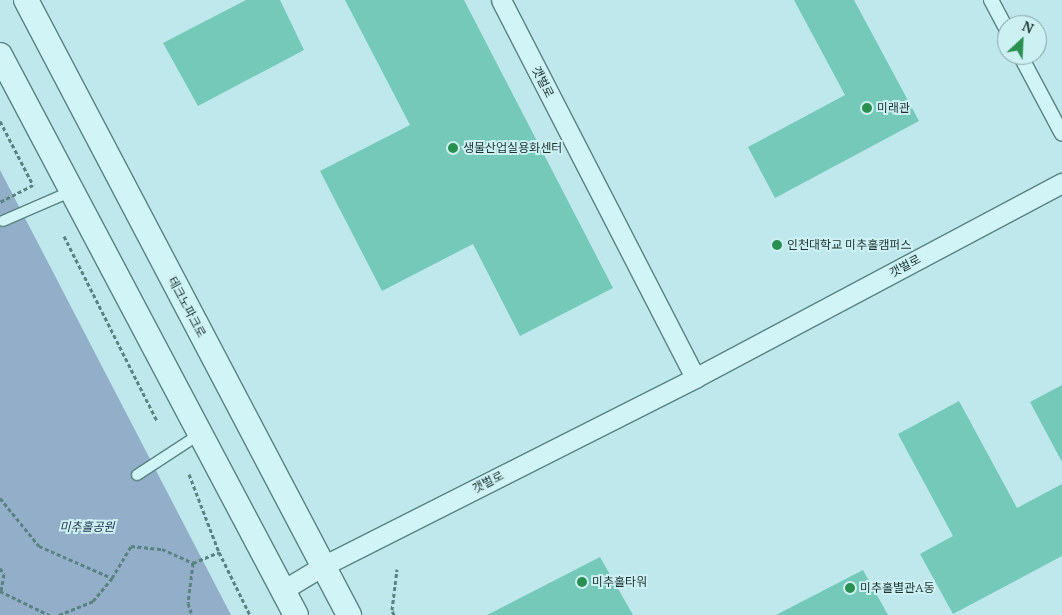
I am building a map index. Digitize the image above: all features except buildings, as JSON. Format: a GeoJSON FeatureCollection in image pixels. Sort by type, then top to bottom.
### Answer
{"type":"FeatureCollection","features":[{"type":"Feature","properties":{"kind":"street","name":"테크노파크로"},"geometry":{"type":"LineString","coordinates":[[26,0],[349,615]]}},
{"type":"Feature","properties":{"kind":"street","name":"갯벌로"},"geometry":{"type":"LineString","coordinates":[[501,0],[695,378]]}},
{"type":"Feature","properties":{"kind":"street"},"geometry":{"type":"LineString","coordinates":[[991,0],[999,15]]}},
{"type":"Feature","properties":{"kind":"street"},"geometry":{"type":"LineString","coordinates":[[0,55],[296,615]]}},
{"type":"Feature","properties":{"kind":"street"},"geometry":{"type":"LineString","coordinates":[[1025,65],[1062,134]]}},
{"type":"Feature","properties":{"kind":"street","name":"갯벌로"},"geometry":{"type":"LineString","coordinates":[[283,590],[323,566],[695,378],[1062,183]]}},
{"type":"Feature","properties":{"kind":"lane"},"geometry":{"type":"LineString","coordinates":[[3,221],[72,191]]}},
{"type":"Feature","properties":{"kind":"lane"},"geometry":{"type":"LineString","coordinates":[[137,475],[200,434]]}},
{"type":"Feature","properties":{"kind":"path"},"geometry":{"type":"LineString","coordinates":[[0,121],[33,185],[0,202]]}},
{"type":"Feature","properties":{"kind":"path"},"geometry":{"type":"LineString","coordinates":[[64,236],[157,420]]}},
{"type":"Feature","properties":{"kind":"path"},"geometry":{"type":"LineString","coordinates":[[190,474],[219,552],[250,615]]}},
{"type":"Feature","properties":{"kind":"path"},"geometry":{"type":"LineString","coordinates":[[0,498],[39,546],[112,578]]}},
{"type":"Feature","properties":{"kind":"path"},"geometry":{"type":"LineString","coordinates":[[59,615],[94,601],[112,578],[131,546],[162,549],[193,563],[219,552]]}},
{"type":"Feature","properties":{"kind":"path"},"geometry":{"type":"LineString","coordinates":[[192,615],[188,603],[193,563]]}},
{"type":"Feature","properties":{"kind":"path"},"geometry":{"type":"LineString","coordinates":[[0,568],[4,574],[0,591],[49,615]]}},
{"type":"Feature","properties":{"kind":"path"},"geometry":{"type":"LineString","coordinates":[[394,615],[392,610],[397,569]]}},
{"type":"Feature","properties":{"kind":"green space","name":"미추홀공원"},"geometry":{"type":"Polygon","coordinates":[[[0,170],[231,615],[0,615],[0,170]]]}},
{"type":"Feature","properties":{"kind":"place","name":"미래관"},"geometry":{"type":"Point","coordinates":[867,108]}},
{"type":"Feature","properties":{"kind":"place","name":"생물산업실용화센터"},"geometry":{"type":"Point","coordinates":[453,148]}},
{"type":"Feature","properties":{"kind":"place","name":"인천대학교 미추홀캠퍼스"},"geometry":{"type":"Point","coordinates":[777,245]}},
{"type":"Feature","properties":{"kind":"place","name":"미추홀타워"},"geometry":{"type":"Point","coordinates":[582,582]}},
{"type":"Feature","properties":{"kind":"place","name":"미추홀별관A동"},"geometry":{"type":"Point","coordinates":[850,588]}}]}
